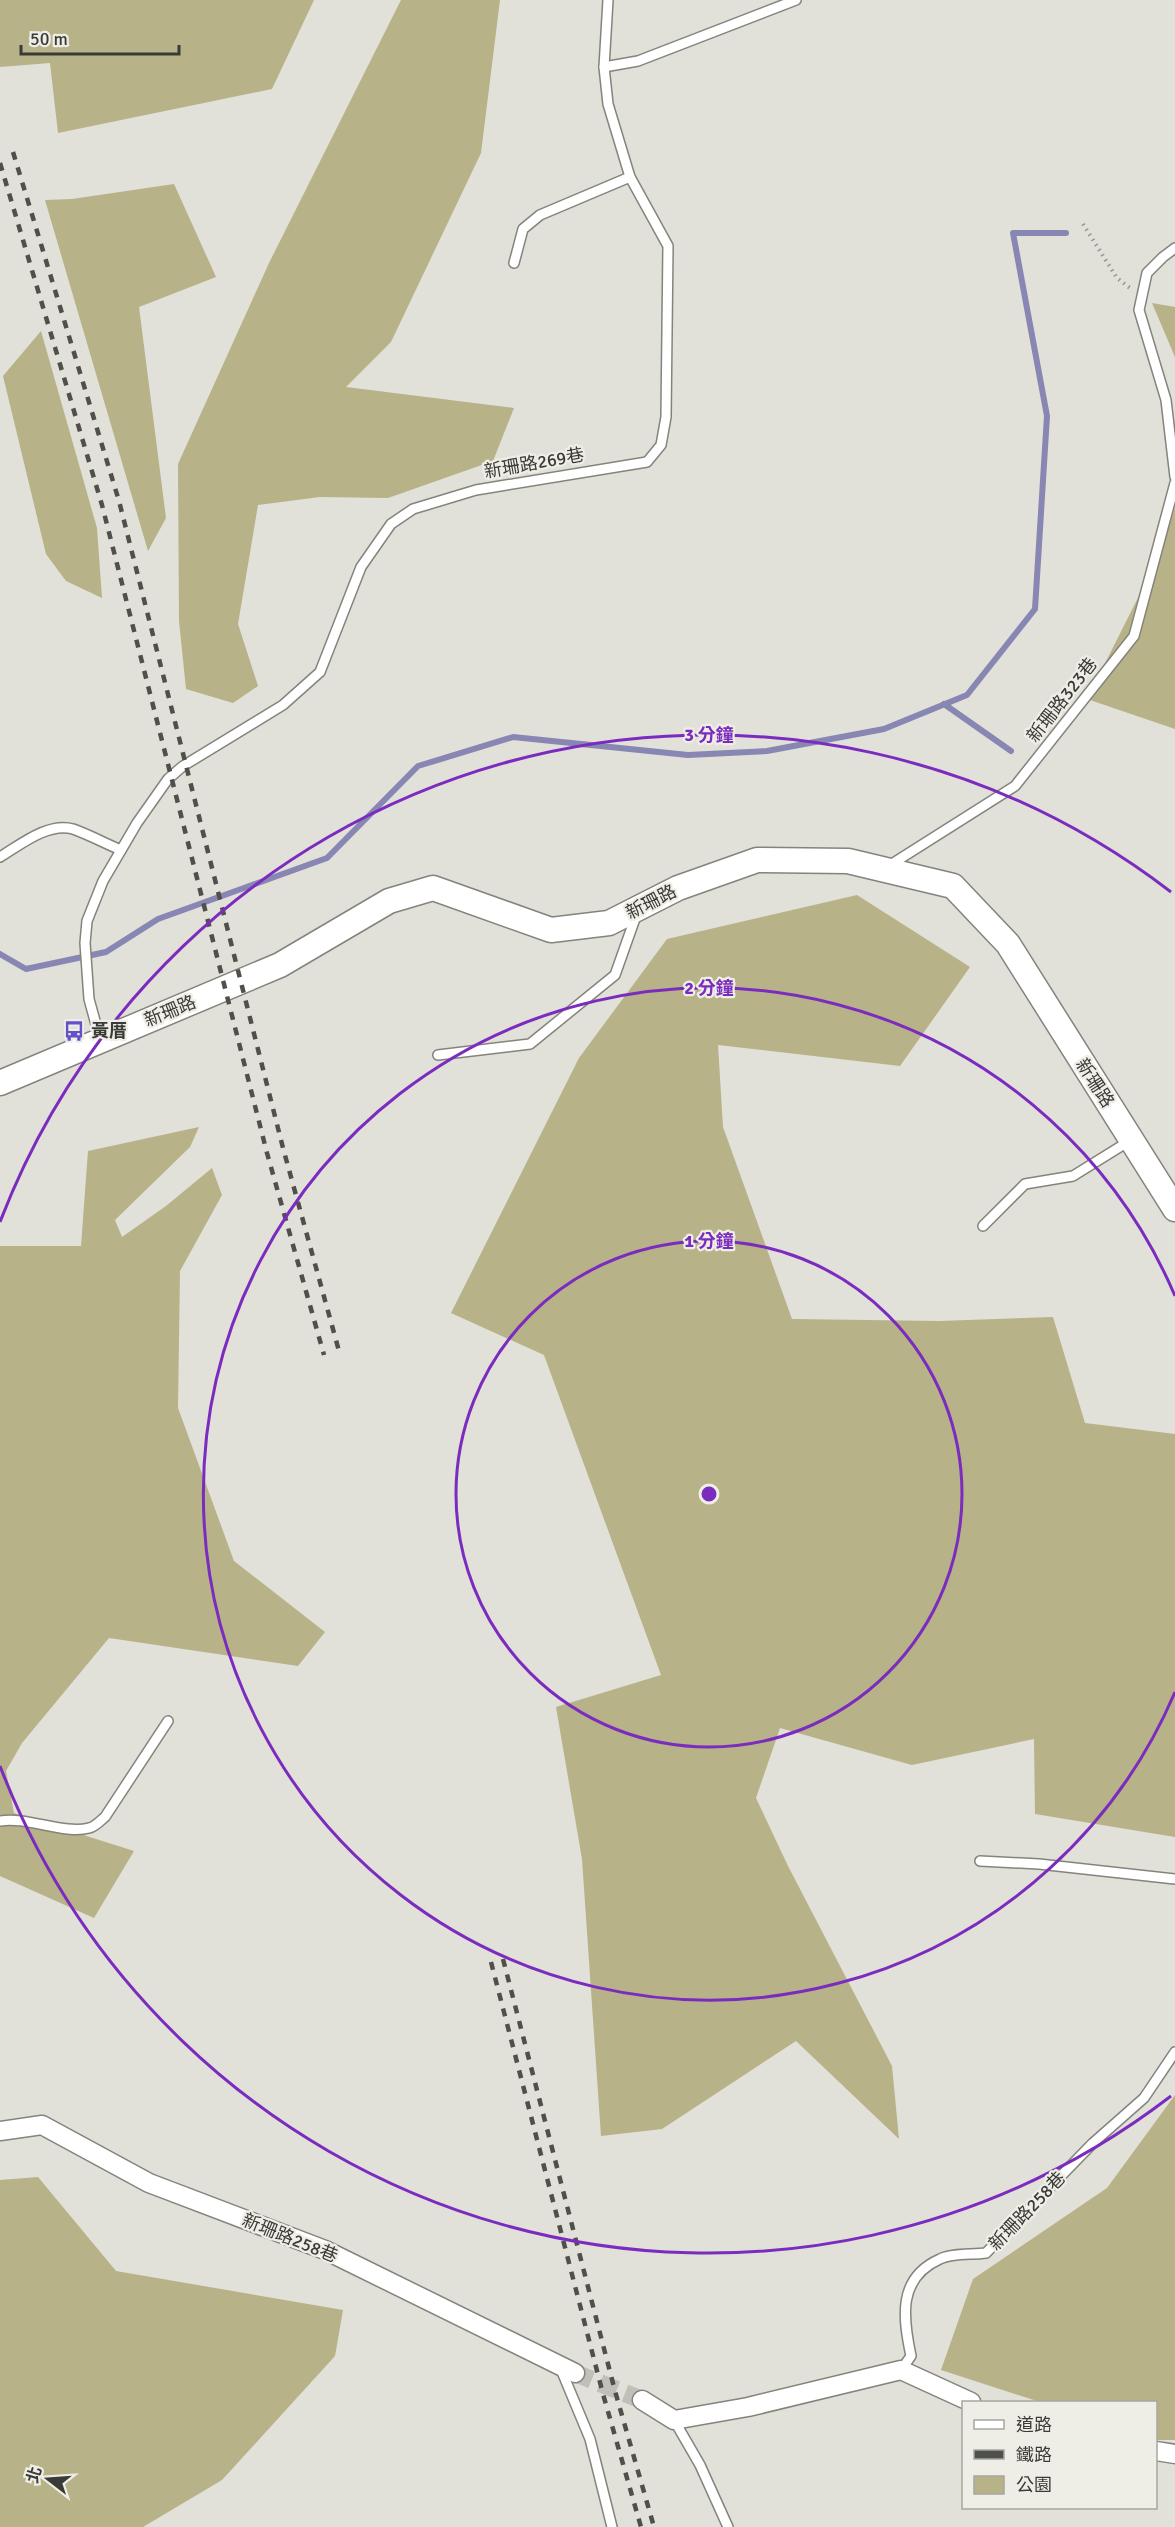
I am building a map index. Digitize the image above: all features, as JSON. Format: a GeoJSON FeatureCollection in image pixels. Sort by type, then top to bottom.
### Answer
{"type":"FeatureCollection","features":[{"type":"Feature","properties":{"kind":"street","name":"新珊路"},"geometry":{"type":"LineString","coordinates":[[0,1083],[280,965],[389,901],[433,888],[551,930],[609,923],[678,888],[757,860],[848,861],[953,886],[1008,944],[1175,1209]]}},
{"type":"Feature","properties":{"kind":"street","name":"新珊路258巷"},"geometry":{"type":"LineString","coordinates":[[0,2131],[42,2125],[149,2183],[325,2250],[567,2369]]}},
{"type":"Feature","properties":{"kind":"street"},"geometry":{"type":"LineString","coordinates":[[642,2400],[674,2420],[748,2407],[901,2370],[967,2401]]}},
{"type":"Feature","properties":{"kind":"street"},"geometry":{"type":"LineString","coordinates":[[1157,2451],[1175,2454]]}},
{"type":"Feature","properties":{"kind":"lane","name":"新珊路269巷"},"geometry":{"type":"LineString","coordinates":[[100,1039],[89,999],[85,943],[87,921],[95,896],[137,823],[168,779],[183,766],[283,705],[320,672],[361,567],[391,524],[413,509],[476,490],[530,479],[647,462],[662,445],[666,417],[668,246],[630,177],[608,104],[604,67],[608,0]]}},
{"type":"Feature","properties":{"kind":"lane"},"geometry":{"type":"LineString","coordinates":[[604,67],[638,61],[796,0]]}},
{"type":"Feature","properties":{"kind":"lane"},"geometry":{"type":"LineString","coordinates":[[514,263],[523,229],[540,215],[630,177]]}},
{"type":"Feature","properties":{"kind":"lane"},"geometry":{"type":"LineString","coordinates":[[1175,248],[1147,273],[1139,310],[1166,400],[1175,477]]}},
{"type":"Feature","properties":{"kind":"lane","name":"新珊路323巷"},"geometry":{"type":"LineString","coordinates":[[882,869],[1015,786],[1134,636],[1175,483]]}},
{"type":"Feature","properties":{"kind":"lane"},"geometry":{"type":"LineString","coordinates":[[0,857],[31,838],[52,829],[72,829],[121,850]]}},
{"type":"Feature","properties":{"kind":"lane"},"geometry":{"type":"LineString","coordinates":[[438,1055],[530,1044],[615,975],[639,908]]}},
{"type":"Feature","properties":{"kind":"lane"},"geometry":{"type":"LineString","coordinates":[[983,1226],[1025,1184],[1073,1176],[1131,1140]]}},
{"type":"Feature","properties":{"kind":"lane"},"geometry":{"type":"LineString","coordinates":[[0,1821],[9,1819],[63,1827],[90,1828],[105,1817],[168,1721]]}},
{"type":"Feature","properties":{"kind":"lane"},"geometry":{"type":"LineString","coordinates":[[980,1861],[1039,1864],[1175,1879]]}},
{"type":"Feature","properties":{"kind":"lane","name":"新珊路258巷"},"geometry":{"type":"LineString","coordinates":[[901,2370],[911,2356],[904,2322],[908,2292],[917,2274],[941,2258],[986,2253],[1092,2143],[1144,2098],[1175,2052]]}},
{"type":"Feature","properties":{"kind":"lane"},"geometry":{"type":"LineString","coordinates":[[567,2369],[590,2439],[612,2527]]}},
{"type":"Feature","properties":{"kind":"lane"},"geometry":{"type":"LineString","coordinates":[[674,2420],[700,2465],[728,2527]]}},
{"type":"Feature","properties":{"kind":"path"},"geometry":{"type":"LineString","coordinates":[[1083,224],[1117,278],[1142,298]]}},
{"type":"Feature","properties":{"kind":"green space"},"geometry":{"type":"Polygon","coordinates":[[[0,0],[314,0],[272,89],[58,133],[50,63],[0,67],[0,0]]]}},
{"type":"Feature","properties":{"kind":"green space"},"geometry":{"type":"Polygon","coordinates":[[[401,0],[500,0],[481,153],[391,342],[346,387],[514,408],[493,461],[388,498],[320,497],[258,505],[238,624],[258,686],[233,703],[186,689],[179,621],[178,464],[269,263],[401,0]]]}},
{"type":"Feature","properties":{"kind":"green space"},"geometry":{"type":"Polygon","coordinates":[[[174,184],[216,277],[139,307],[166,518],[148,551],[45,200],[72,199],[174,184]]]}},
{"type":"Feature","properties":{"kind":"green space"},"geometry":{"type":"Polygon","coordinates":[[[1152,303],[1175,307],[1175,357],[1152,303]]]}},
{"type":"Feature","properties":{"kind":"green space"},"geometry":{"type":"Polygon","coordinates":[[[41,331],[97,528],[102,598],[66,581],[46,554],[3,376],[41,331]]]}},
{"type":"Feature","properties":{"kind":"green space"},"geometry":{"type":"Polygon","coordinates":[[[1175,508],[1175,729],[1087,699],[1153,568],[1175,508]]]}},
{"type":"Feature","properties":{"kind":"green space"},"geometry":{"type":"Polygon","coordinates":[[[857,895],[970,967],[900,1066],[718,1045],[723,1127],[792,1319],[939,1321],[1053,1317],[1085,1423],[1175,1434],[1175,1837],[1035,1814],[1034,1739],[912,1765],[780,1728],[756,1798],[788,1866],[892,2066],[899,2139],[796,2041],[662,2129],[601,2136],[582,1859],[556,1707],[661,1675],[544,1355],[451,1313],[579,1058],[667,939],[857,895]]]}},
{"type":"Feature","properties":{"kind":"green space"},"geometry":{"type":"Polygon","coordinates":[[[199,1127],[190,1147],[115,1220],[122,1237],[166,1206],[212,1168],[222,1195],[180,1271],[178,1408],[234,1561],[325,1632],[298,1666],[109,1638],[22,1743],[6,1771],[14,1813],[134,1851],[94,1918],[0,1876],[0,1246],[81,1246],[88,1151],[199,1127]]]}},
{"type":"Feature","properties":{"kind":"green space"},"geometry":{"type":"Polygon","coordinates":[[[1175,2095],[1175,2440],[1157,2440],[1157,2401],[1037,2401],[941,2370],[973,2279],[1107,2188],[1175,2095]]]}},
{"type":"Feature","properties":{"kind":"green space"},"geometry":{"type":"Polygon","coordinates":[[[38,2177],[116,2271],[343,2310],[335,2356],[222,2480],[143,2527],[0,2527],[0,2180],[38,2177]]]}},
{"type":"Feature","properties":{"kind":"waterway"},"geometry":{"type":"LineString","coordinates":[[0,954],[26,969],[106,952],[158,919],[327,858],[418,766],[513,737],[688,755],[767,751],[884,729],[967,695],[1035,609],[1047,416],[1013,233],[1066,233]]}},
{"type":"Feature","properties":{"kind":"waterway"},"geometry":{"type":"LineString","coordinates":[[944,704],[1011,751]]}},
{"type":"Feature","properties":{"kind":"tunnel"},"geometry":{"type":"LineString","coordinates":[[575,2373],[642,2400]]}},
{"type":"Feature","properties":{"kind":"railway"},"geometry":{"type":"LineString","coordinates":[[13,152],[119,501],[283,1148],[339,1351]]}},
{"type":"Feature","properties":{"kind":"railway"},"geometry":{"type":"LineString","coordinates":[[0,163],[102,505],[267,1153],[324,1355]]}},
{"type":"Feature","properties":{"kind":"railway"},"geometry":{"type":"LineString","coordinates":[[503,1959],[615,2391],[654,2527]]}},
{"type":"Feature","properties":{"kind":"railway"},"geometry":{"type":"LineString","coordinates":[[491,1962],[603,2394],[641,2527]]}},
{"type":"Feature","properties":{"kind":"place","name":"黃厝"},"geometry":{"type":"Point","coordinates":[74,1031]}}]}
